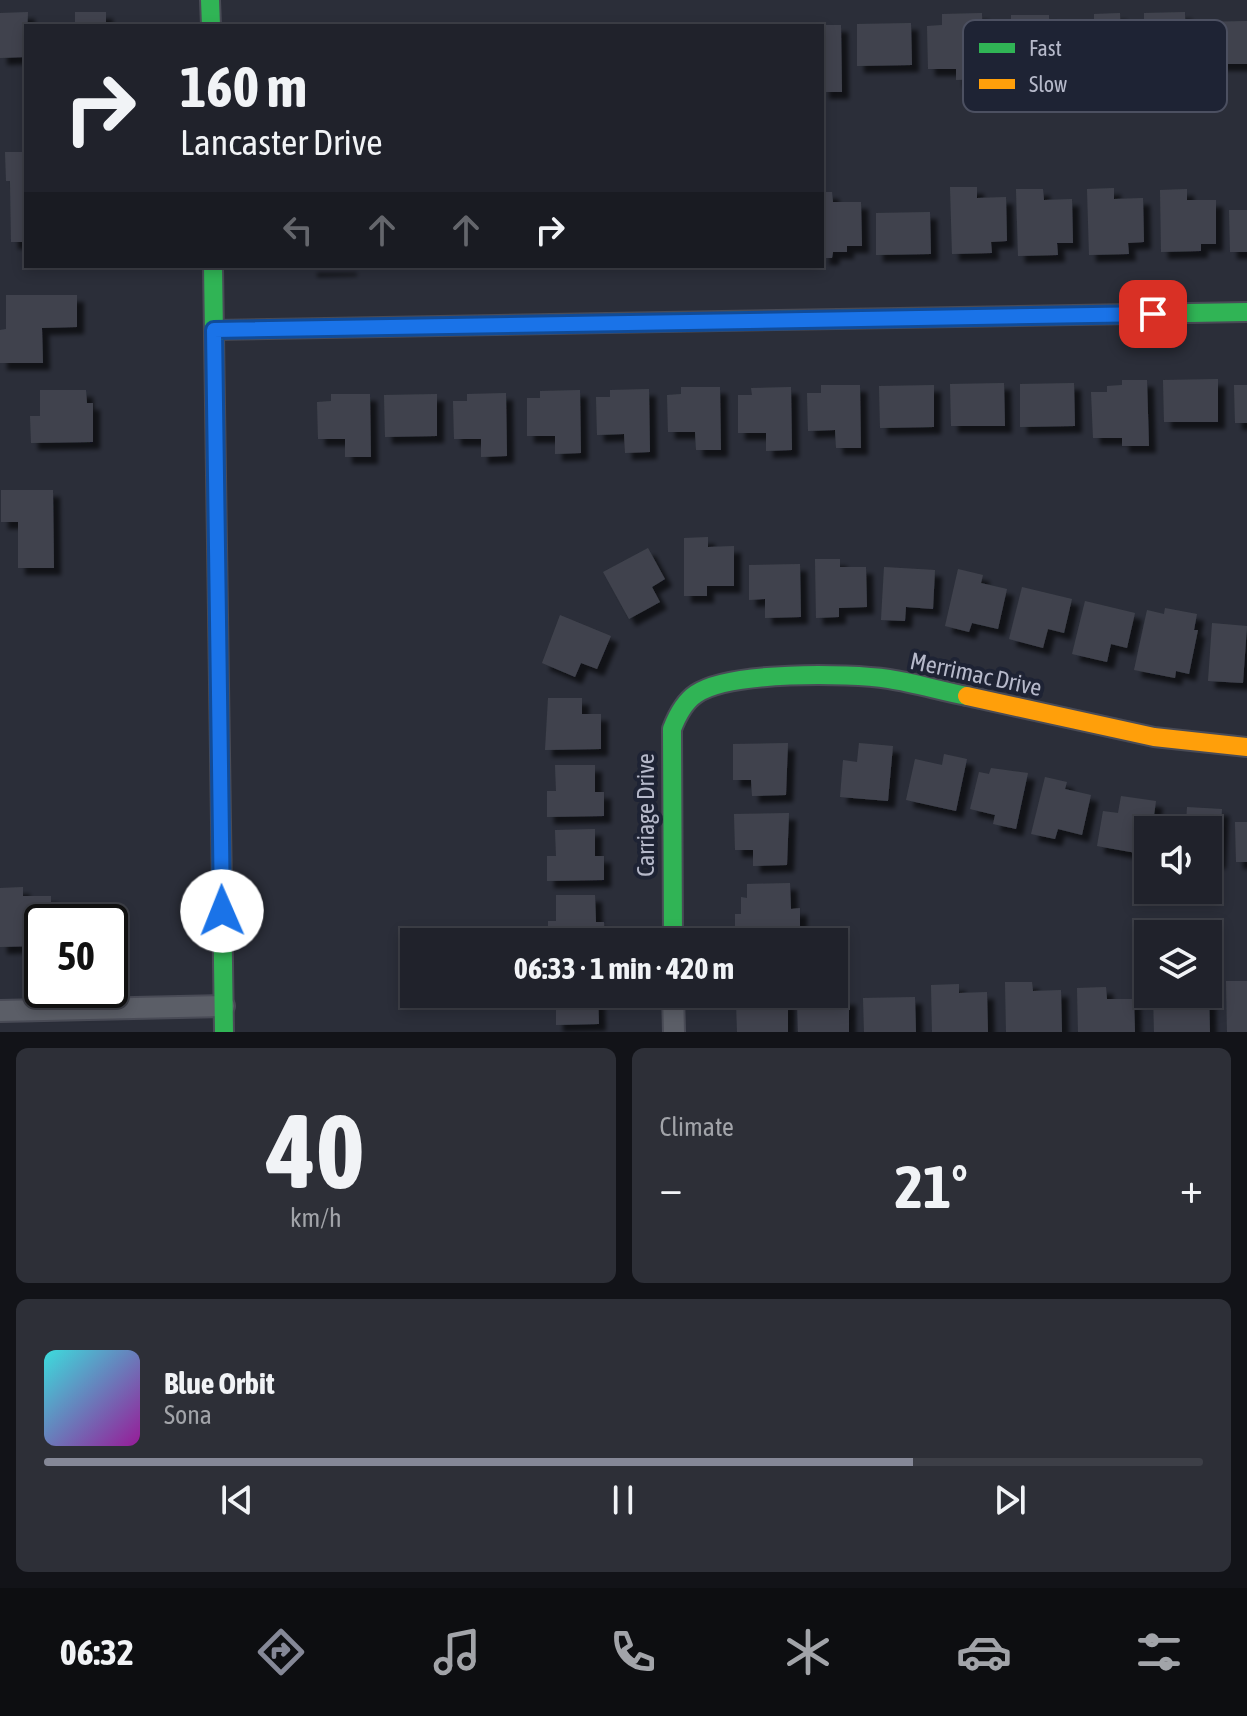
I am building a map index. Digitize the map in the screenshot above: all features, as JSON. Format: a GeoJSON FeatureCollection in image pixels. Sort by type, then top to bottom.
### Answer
{"type":"FeatureCollection","features":[{"type":"Feature","properties":{"kind":"street"},"geometry":{"type":"LineString","coordinates":[[210,0],[211,24]]}},
{"type":"Feature","properties":{"kind":"street"},"geometry":{"type":"LineString","coordinates":[[213,268],[224,1032]]}},
{"type":"Feature","properties":{"kind":"street"},"geometry":{"type":"LineString","coordinates":[[214,330],[1247,312]]}},
{"type":"Feature","properties":{"kind":"street","name":"Merrimac Drive"},"geometry":{"type":"LineString","coordinates":[[694,695],[712,686],[751,679],[827,676],[888,679],[1154,737],[1247,747]]}},
{"type":"Feature","properties":{"kind":"street","name":"Carriage Drive"},"geometry":{"type":"LineString","coordinates":[[673,928],[670,746],[679,712],[694,695]]}},
{"type":"Feature","properties":{"kind":"street"},"geometry":{"type":"LineString","coordinates":[[0,1011],[224,1006]]}},
{"type":"Feature","properties":{"kind":"street"},"geometry":{"type":"LineString","coordinates":[[673,1008],[674,1032]]}},
{"type":"Feature","properties":{"kind":"building"},"geometry":{"type":"Polygon","coordinates":[[[28,12],[27,24],[24,24],[24,57],[0,58],[0,13],[28,12]]]}},
{"type":"Feature","properties":{"kind":"building"},"geometry":{"type":"Polygon","coordinates":[[[75,12],[106,12],[106,24],[75,24],[75,12]]]}},
{"type":"Feature","properties":{"kind":"building"},"geometry":{"type":"Polygon","coordinates":[[[1185,12],[1185,20],[1144,20],[1144,13],[1185,12]]]}},
{"type":"Feature","properties":{"kind":"building"},"geometry":{"type":"Polygon","coordinates":[[[982,13],[982,20],[963,20],[963,80],[956,80],[956,69],[928,69],[927,26],[942,25],[942,14],[982,13]]]}},
{"type":"Feature","properties":{"kind":"building"},"geometry":{"type":"Polygon","coordinates":[[[1120,13],[1120,20],[1094,20],[1094,14],[1120,13]]]}},
{"type":"Feature","properties":{"kind":"building"},"geometry":{"type":"Polygon","coordinates":[[[1011,15],[1049,15],[1049,20],[1011,20],[1011,15]]]}},
{"type":"Feature","properties":{"kind":"building"},"geometry":{"type":"Polygon","coordinates":[[[1227,21],[1247,21],[1247,64],[1227,64],[1227,21]]]}},
{"type":"Feature","properties":{"kind":"building"},"geometry":{"type":"Polygon","coordinates":[[[911,23],[912,65],[857,66],[857,24],[911,23]]]}},
{"type":"Feature","properties":{"kind":"building"},"geometry":{"type":"Polygon","coordinates":[[[824,25],[841,25],[842,92],[824,92],[824,25]]]}},
{"type":"Feature","properties":{"kind":"building"},"geometry":{"type":"Polygon","coordinates":[[[5,152],[24,152],[24,242],[11,242],[10,181],[6,181],[5,152]]]}},
{"type":"Feature","properties":{"kind":"building"},"geometry":{"type":"Polygon","coordinates":[[[950,187],[977,187],[977,198],[1006,197],[1007,241],[991,242],[992,253],[952,254],[950,187]]]}},
{"type":"Feature","properties":{"kind":"building"},"geometry":{"type":"Polygon","coordinates":[[[1114,188],[1114,199],[1143,198],[1144,242],[1128,243],[1129,254],[1089,255],[1087,189],[1114,188]]]}},
{"type":"Feature","properties":{"kind":"building"},"geometry":{"type":"Polygon","coordinates":[[[1016,189],[1043,189],[1044,200],[1072,199],[1073,243],[1057,243],[1058,255],[1018,256],[1016,189]]]}},
{"type":"Feature","properties":{"kind":"building"},"geometry":{"type":"Polygon","coordinates":[[[1187,189],[1187,200],[1216,200],[1216,244],[1201,244],[1201,251],[1161,252],[1160,190],[1187,189]]]}},
{"type":"Feature","properties":{"kind":"building"},"geometry":{"type":"Polygon","coordinates":[[[824,192],[832,192],[833,202],[861,202],[862,246],[847,246],[847,252],[833,252],[832,258],[824,258],[824,192]]]}},
{"type":"Feature","properties":{"kind":"building"},"geometry":{"type":"Polygon","coordinates":[[[1229,210],[1247,210],[1247,252],[1230,252],[1229,210]]]}},
{"type":"Feature","properties":{"kind":"building"},"geometry":{"type":"Polygon","coordinates":[[[930,212],[931,254],[876,255],[876,213],[930,212]]]}},
{"type":"Feature","properties":{"kind":"building"},"geometry":{"type":"Polygon","coordinates":[[[310,268],[350,268],[350,269],[310,268]]]}},
{"type":"Feature","properties":{"kind":"building"},"geometry":{"type":"Polygon","coordinates":[[[6,295],[77,295],[77,327],[42,328],[43,363],[0,363],[0,330],[6,329],[6,295]]]}},
{"type":"Feature","properties":{"kind":"building"},"geometry":{"type":"Polygon","coordinates":[[[1218,379],[1218,422],[1164,422],[1163,380],[1218,379]]]}},
{"type":"Feature","properties":{"kind":"building"},"geometry":{"type":"Polygon","coordinates":[[[1122,380],[1147,380],[1149,446],[1122,446],[1122,438],[1093,438],[1091,392],[1107,392],[1107,386],[1122,385],[1122,380]]]}},
{"type":"Feature","properties":{"kind":"building"},"geometry":{"type":"Polygon","coordinates":[[[1004,383],[1005,426],[951,426],[950,384],[1004,383]]]}},
{"type":"Feature","properties":{"kind":"building"},"geometry":{"type":"Polygon","coordinates":[[[1074,383],[1075,426],[1020,427],[1020,384],[1074,383]]]}},
{"type":"Feature","properties":{"kind":"building"},"geometry":{"type":"Polygon","coordinates":[[[821,385],[860,385],[861,448],[836,448],[835,430],[808,431],[807,393],[821,393],[821,385]]]}},
{"type":"Feature","properties":{"kind":"building"},"geometry":{"type":"Polygon","coordinates":[[[934,385],[934,427],[880,428],[879,386],[934,385]]]}},
{"type":"Feature","properties":{"kind":"building"},"geometry":{"type":"Polygon","coordinates":[[[1234,385],[1247,385],[1247,423],[1235,423],[1234,385]]]}},
{"type":"Feature","properties":{"kind":"building"},"geometry":{"type":"Polygon","coordinates":[[[681,387],[720,387],[721,450],[696,450],[695,432],[668,432],[667,395],[681,394],[681,387]]]}},
{"type":"Feature","properties":{"kind":"building"},"geometry":{"type":"Polygon","coordinates":[[[791,387],[792,450],[766,451],[766,433],[738,433],[738,395],[752,395],[751,388],[791,387]]]}},
{"type":"Feature","properties":{"kind":"building"},"geometry":{"type":"Polygon","coordinates":[[[649,389],[650,452],[625,453],[624,434],[597,435],[596,397],[610,397],[610,390],[649,389]]]}},
{"type":"Feature","properties":{"kind":"building"},"geometry":{"type":"Polygon","coordinates":[[[40,390],[86,390],[87,403],[93,403],[93,442],[31,443],[30,416],[40,416],[40,390]]]}},
{"type":"Feature","properties":{"kind":"building"},"geometry":{"type":"Polygon","coordinates":[[[580,390],[581,453],[555,454],[555,436],[527,436],[527,398],[540,398],[540,391],[580,390]]]}},
{"type":"Feature","properties":{"kind":"building"},"geometry":{"type":"Polygon","coordinates":[[[506,393],[507,456],[481,457],[481,439],[454,439],[453,401],[467,401],[467,394],[506,393]]]}},
{"type":"Feature","properties":{"kind":"building"},"geometry":{"type":"Polygon","coordinates":[[[331,394],[370,394],[371,457],[345,457],[345,439],[318,439],[317,402],[331,401],[331,394]]]}},
{"type":"Feature","properties":{"kind":"building"},"geometry":{"type":"Polygon","coordinates":[[[437,394],[437,436],[385,437],[384,395],[437,394]]]}},
{"type":"Feature","properties":{"kind":"building"},"geometry":{"type":"Polygon","coordinates":[[[1,490],[53,490],[54,568],[18,568],[18,522],[1,522],[1,490]]]}},
{"type":"Feature","properties":{"kind":"building"},"geometry":{"type":"Polygon","coordinates":[[[708,537],[708,547],[734,546],[734,586],[707,586],[707,596],[684,596],[684,538],[708,537]]]}},
{"type":"Feature","properties":{"kind":"building"},"geometry":{"type":"Polygon","coordinates":[[[648,548],[665,579],[652,587],[660,602],[629,619],[603,572],[648,548]]]}},
{"type":"Feature","properties":{"kind":"building"},"geometry":{"type":"Polygon","coordinates":[[[815,559],[840,559],[840,567],[866,567],[867,607],[839,608],[839,617],[816,618],[815,559]]]}},
{"type":"Feature","properties":{"kind":"building"},"geometry":{"type":"Polygon","coordinates":[[[800,564],[801,617],[765,618],[765,599],[749,600],[749,565],[800,564]]]}},
{"type":"Feature","properties":{"kind":"building"},"geometry":{"type":"Polygon","coordinates":[[[884,567],[935,570],[933,609],[906,607],[905,621],[881,620],[884,567]]]}},
{"type":"Feature","properties":{"kind":"building"},"geometry":{"type":"Polygon","coordinates":[[[958,569],[983,575],[981,583],[1007,589],[998,629],[972,623],[969,632],[945,626],[958,569]]]}},
{"type":"Feature","properties":{"kind":"building"},"geometry":{"type":"Polygon","coordinates":[[[1022,587],[1072,599],[1064,633],[1048,629],[1043,648],[1009,639],[1022,587]]]}},
{"type":"Feature","properties":{"kind":"building"},"geometry":{"type":"Polygon","coordinates":[[[1085,601],[1135,613],[1127,648],[1111,644],[1107,662],[1072,654],[1085,601]]]}},
{"type":"Feature","properties":{"kind":"building"},"geometry":{"type":"Polygon","coordinates":[[[1165,608],[1197,614],[1194,630],[1198,630],[1189,674],[1176,671],[1175,678],[1134,670],[1147,610],[1164,614],[1165,608]]]}},
{"type":"Feature","properties":{"kind":"building"},"geometry":{"type":"Polygon","coordinates":[[[560,615],[611,636],[597,669],[581,663],[575,677],[542,663],[560,615]]]}},
{"type":"Feature","properties":{"kind":"building"},"geometry":{"type":"Polygon","coordinates":[[[1212,623],[1247,626],[1243,683],[1208,681],[1212,623]]]}},
{"type":"Feature","properties":{"kind":"building"},"geometry":{"type":"Polygon","coordinates":[[[548,698],[582,698],[582,714],[601,714],[601,749],[545,750],[548,698]]]}},
{"type":"Feature","properties":{"kind":"building"},"geometry":{"type":"Polygon","coordinates":[[[788,743],[786,795],[752,796],[751,780],[733,780],[733,744],[788,743]]]}},
{"type":"Feature","properties":{"kind":"building"},"geometry":{"type":"Polygon","coordinates":[[[859,743],[893,746],[888,801],[840,797],[843,760],[857,762],[859,743]]]}},
{"type":"Feature","properties":{"kind":"building"},"geometry":{"type":"Polygon","coordinates":[[[944,754],[967,759],[956,811],[906,800],[915,759],[942,765],[944,754]]]}},
{"type":"Feature","properties":{"kind":"building"},"geometry":{"type":"Polygon","coordinates":[[[555,765],[595,765],[595,792],[604,792],[604,816],[547,817],[547,791],[556,791],[555,765]]]}},
{"type":"Feature","properties":{"kind":"building"},"geometry":{"type":"Polygon","coordinates":[[[991,768],[1028,773],[1016,829],[993,824],[995,815],[970,809],[979,772],[989,774],[991,768]]]}},
{"type":"Feature","properties":{"kind":"building"},"geometry":{"type":"Polygon","coordinates":[[[1045,777],[1067,782],[1065,789],[1091,795],[1082,835],[1058,829],[1055,839],[1031,834],[1045,777]]]}},
{"type":"Feature","properties":{"kind":"building"},"geometry":{"type":"Polygon","coordinates":[[[1121,796],[1156,801],[1154,816],[1134,816],[1134,853],[1097,846],[1103,811],[1118,813],[1121,796]]]}},
{"type":"Feature","properties":{"kind":"building"},"geometry":{"type":"Polygon","coordinates":[[[1187,807],[1222,809],[1222,816],[1186,816],[1187,807]]]}},
{"type":"Feature","properties":{"kind":"building"},"geometry":{"type":"Polygon","coordinates":[[[789,813],[787,865],[753,866],[753,850],[735,850],[734,814],[789,813]]]}},
{"type":"Feature","properties":{"kind":"building"},"geometry":{"type":"Polygon","coordinates":[[[1235,822],[1247,822],[1247,862],[1236,862],[1235,822]]]}},
{"type":"Feature","properties":{"kind":"building"},"geometry":{"type":"Polygon","coordinates":[[[595,829],[595,856],[604,856],[604,880],[547,881],[547,856],[556,856],[555,830],[595,829]]]}},
{"type":"Feature","properties":{"kind":"building"},"geometry":{"type":"Polygon","coordinates":[[[790,883],[791,909],[800,908],[800,928],[735,928],[735,914],[741,914],[741,897],[747,898],[747,884],[790,883]]]}},
{"type":"Feature","properties":{"kind":"building"},"geometry":{"type":"Polygon","coordinates":[[[23,887],[23,896],[51,896],[51,904],[24,904],[24,946],[0,947],[0,888],[23,887]]]}},
{"type":"Feature","properties":{"kind":"building"},"geometry":{"type":"Polygon","coordinates":[[[556,895],[595,895],[596,922],[604,922],[604,928],[548,928],[548,921],[556,921],[556,895]]]}},
{"type":"Feature","properties":{"kind":"building"},"geometry":{"type":"Polygon","coordinates":[[[1226,981],[1247,981],[1247,1032],[1227,1032],[1226,981]]]}},
{"type":"Feature","properties":{"kind":"building"},"geometry":{"type":"Polygon","coordinates":[[[1005,982],[1032,982],[1033,991],[1061,990],[1062,1032],[1006,1032],[1005,982]]]}},
{"type":"Feature","properties":{"kind":"building"},"geometry":{"type":"Polygon","coordinates":[[[959,984],[959,993],[987,992],[988,1032],[932,1032],[931,985],[959,984]]]}},
{"type":"Feature","properties":{"kind":"building"},"geometry":{"type":"Polygon","coordinates":[[[1106,987],[1107,999],[1134,999],[1135,1032],[1078,1032],[1077,988],[1106,987]]]}},
{"type":"Feature","properties":{"kind":"building"},"geometry":{"type":"Polygon","coordinates":[[[915,997],[916,1032],[864,1032],[863,998],[915,997]]]}},
{"type":"Feature","properties":{"kind":"building"},"geometry":{"type":"Polygon","coordinates":[[[848,998],[849,1032],[798,1032],[797,1008],[848,1008],[848,998]]]}},
{"type":"Feature","properties":{"kind":"building"},"geometry":{"type":"Polygon","coordinates":[[[556,1008],[598,1008],[599,1024],[556,1025],[556,1008]]]}},
{"type":"Feature","properties":{"kind":"building"},"geometry":{"type":"Polygon","coordinates":[[[736,1008],[788,1008],[788,1032],[737,1032],[736,1008]]]}},
{"type":"Feature","properties":{"kind":"building"},"geometry":{"type":"Polygon","coordinates":[[[1153,1008],[1209,1008],[1210,1032],[1154,1032],[1153,1008]]]}},
{"type":"Feature","properties":{"kind":"traffic: fast"},"geometry":{"type":"LineString","coordinates":[[210,0],[211,24]]}},
{"type":"Feature","properties":{"kind":"traffic: fast"},"geometry":{"type":"LineString","coordinates":[[213,268],[224,1032]]}},
{"type":"Feature","properties":{"kind":"traffic: fast"},"geometry":{"type":"LineString","coordinates":[[607,323],[1247,312]]}},
{"type":"Feature","properties":{"kind":"traffic: fast"},"geometry":{"type":"LineString","coordinates":[[673,928],[672,729],[681,710],[692,697],[734,681],[819,675],[889,679],[967,696]]}},
{"type":"Feature","properties":{"kind":"traffic: slow"},"geometry":{"type":"LineString","coordinates":[[214,330],[607,323]]}},
{"type":"Feature","properties":{"kind":"traffic: slow"},"geometry":{"type":"LineString","coordinates":[[967,696],[1154,737],[1247,747]]}},
{"type":"Feature","properties":{"kind":"route"},"geometry":{"type":"LineString","coordinates":[[222,911],[214,330],[1153,314]]}}]}
